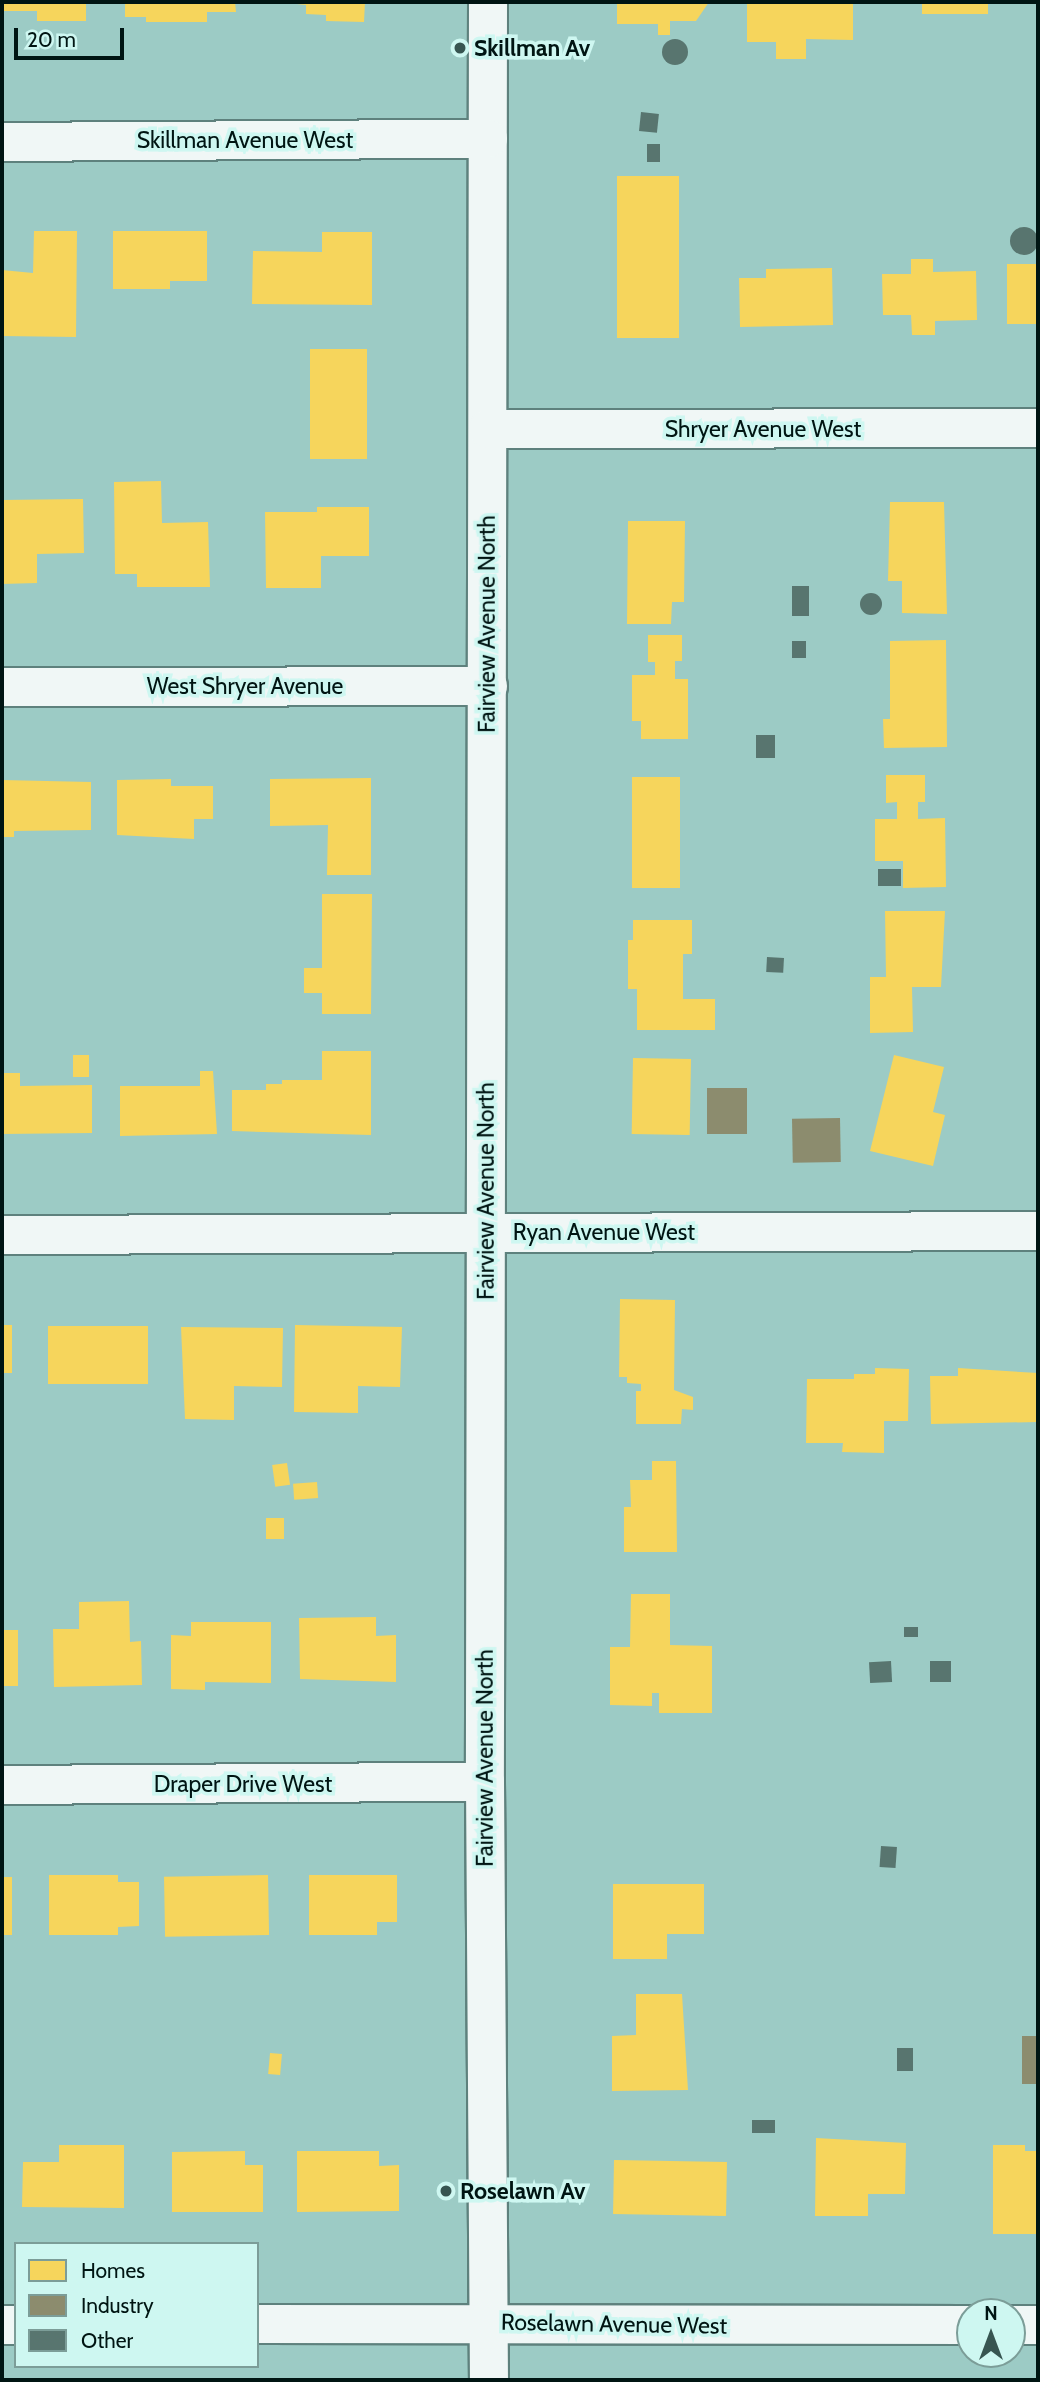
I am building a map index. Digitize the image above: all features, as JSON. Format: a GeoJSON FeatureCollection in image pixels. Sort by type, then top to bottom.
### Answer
{"type":"FeatureCollection","features":[{"type":"Feature","properties":{"kind":"street","name":"Fairview Avenue North"},"geometry":{"type":"LineString","coordinates":[[488,2],[485,1782],[489,2380]]}},
{"type":"Feature","properties":{"kind":"street","name":"Skillman Avenue West"},"geometry":{"type":"LineString","coordinates":[[2,142],[488,139]]}},
{"type":"Feature","properties":{"kind":"street","name":"Shryer Avenue West"},"geometry":{"type":"LineString","coordinates":[[488,429],[1038,428]]}},
{"type":"Feature","properties":{"kind":"street","name":"West Shryer Avenue"},"geometry":{"type":"LineString","coordinates":[[2,687],[488,686]]}},
{"type":"Feature","properties":{"kind":"street","name":"Ryan Avenue West"},"geometry":{"type":"LineString","coordinates":[[2,1235],[1038,1231]]}},
{"type":"Feature","properties":{"kind":"street","name":"Draper Drive West"},"geometry":{"type":"LineString","coordinates":[[2,1786],[485,1782]]}},
{"type":"Feature","properties":{"kind":"street","name":"Roselawn Avenue West"},"geometry":{"type":"LineString","coordinates":[[259,2324],[488,2322],[956,2325]]}},
{"type":"Feature","properties":{"kind":"building: Homes"},"geometry":{"type":"Polygon","coordinates":[[[4,2],[86,2],[86,21],[37,21],[37,11],[4,11],[4,2]]]}},
{"type":"Feature","properties":{"kind":"building: Homes"},"geometry":{"type":"Polygon","coordinates":[[[125,2],[235,2],[236,12],[207,12],[207,22],[146,22],[146,17],[125,17],[125,2]]]}},
{"type":"Feature","properties":{"kind":"building: Homes"},"geometry":{"type":"Polygon","coordinates":[[[279,2],[365,2],[364,22],[326,21],[326,15],[306,14],[306,5],[279,2]]]}},
{"type":"Feature","properties":{"kind":"building: Homes"},"geometry":{"type":"Polygon","coordinates":[[[617,2],[709,2],[696,21],[670,21],[670,35],[658,35],[658,24],[617,24],[617,2]]]}},
{"type":"Feature","properties":{"kind":"building: Homes"},"geometry":{"type":"Polygon","coordinates":[[[747,2],[853,2],[853,40],[806,39],[806,59],[776,59],[776,42],[747,42],[747,2]]]}},
{"type":"Feature","properties":{"kind":"building: Homes"},"geometry":{"type":"Polygon","coordinates":[[[922,2],[988,2],[988,14],[922,14],[922,2]]]}},
{"type":"Feature","properties":{"kind":"building: Homes"},"geometry":{"type":"Polygon","coordinates":[[[617,176],[679,176],[679,338],[617,338],[617,176]]]}},
{"type":"Feature","properties":{"kind":"building: Homes"},"geometry":{"type":"Polygon","coordinates":[[[34,231],[77,231],[76,337],[2,336],[2,270],[33,273],[34,231]]]}},
{"type":"Feature","properties":{"kind":"building: Homes"},"geometry":{"type":"Polygon","coordinates":[[[113,231],[207,231],[207,281],[170,281],[170,289],[113,289],[113,231]]]}},
{"type":"Feature","properties":{"kind":"building: Homes"},"geometry":{"type":"Polygon","coordinates":[[[322,232],[372,232],[372,305],[252,304],[253,251],[322,252],[322,232]]]}},
{"type":"Feature","properties":{"kind":"building: Homes"},"geometry":{"type":"Polygon","coordinates":[[[911,259],[933,259],[933,272],[976,271],[977,320],[935,321],[935,335],[912,335],[911,315],[883,315],[882,274],[911,274],[911,259]]]}},
{"type":"Feature","properties":{"kind":"building: Homes"},"geometry":{"type":"Polygon","coordinates":[[[1007,264],[1038,264],[1038,324],[1007,324],[1007,264]]]}},
{"type":"Feature","properties":{"kind":"building: Homes"},"geometry":{"type":"Polygon","coordinates":[[[832,268],[833,325],[740,327],[739,278],[766,278],[766,269],[832,268]]]}},
{"type":"Feature","properties":{"kind":"building: Homes"},"geometry":{"type":"Polygon","coordinates":[[[310,349],[367,349],[367,459],[310,459],[310,349]]]}},
{"type":"Feature","properties":{"kind":"building: Homes"},"geometry":{"type":"Polygon","coordinates":[[[161,481],[162,523],[208,522],[210,587],[137,587],[137,574],[115,574],[114,482],[161,481]]]}},
{"type":"Feature","properties":{"kind":"building: Homes"},"geometry":{"type":"Polygon","coordinates":[[[83,499],[84,553],[37,554],[37,583],[2,584],[2,500],[83,499]]]}},
{"type":"Feature","properties":{"kind":"building: Homes"},"geometry":{"type":"Polygon","coordinates":[[[890,502],[944,502],[947,614],[902,613],[902,581],[888,581],[890,502]]]}},
{"type":"Feature","properties":{"kind":"building: Homes"},"geometry":{"type":"Polygon","coordinates":[[[317,507],[369,507],[369,556],[321,556],[321,588],[266,588],[265,512],[317,512],[317,507]]]}},
{"type":"Feature","properties":{"kind":"building: Homes"},"geometry":{"type":"Polygon","coordinates":[[[628,521],[685,521],[684,602],[672,602],[671,624],[627,624],[628,521]]]}},
{"type":"Feature","properties":{"kind":"building: Homes"},"geometry":{"type":"Polygon","coordinates":[[[648,635],[682,635],[682,661],[675,661],[675,679],[688,679],[688,739],[641,739],[641,721],[632,721],[632,675],[655,675],[655,662],[648,662],[648,635]]]}},
{"type":"Feature","properties":{"kind":"building: Homes"},"geometry":{"type":"Polygon","coordinates":[[[946,640],[947,747],[884,748],[883,719],[890,719],[890,641],[946,640]]]}},
{"type":"Feature","properties":{"kind":"building: Homes"},"geometry":{"type":"Polygon","coordinates":[[[886,775],[925,775],[925,802],[918,802],[918,819],[945,818],[946,887],[903,888],[903,861],[875,861],[875,819],[897,819],[897,802],[886,803],[886,775]]]}},
{"type":"Feature","properties":{"kind":"building: Homes"},"geometry":{"type":"Polygon","coordinates":[[[632,777],[680,777],[680,888],[632,888],[632,777]]]}},
{"type":"Feature","properties":{"kind":"building: Homes"},"geometry":{"type":"Polygon","coordinates":[[[371,778],[371,875],[327,875],[328,825],[270,826],[270,779],[371,778]]]}},
{"type":"Feature","properties":{"kind":"building: Homes"},"geometry":{"type":"Polygon","coordinates":[[[171,779],[171,786],[213,786],[213,819],[194,819],[194,839],[117,835],[117,780],[171,779]]]}},
{"type":"Feature","properties":{"kind":"building: Homes"},"geometry":{"type":"Polygon","coordinates":[[[2,780],[91,782],[91,830],[14,831],[14,837],[2,837],[2,780]]]}},
{"type":"Feature","properties":{"kind":"building: Homes"},"geometry":{"type":"Polygon","coordinates":[[[322,894],[372,894],[371,1014],[322,1014],[322,993],[304,993],[304,968],[322,968],[322,894]]]}},
{"type":"Feature","properties":{"kind":"building: Homes"},"geometry":{"type":"Polygon","coordinates":[[[885,911],[945,911],[941,987],[912,987],[913,1032],[870,1033],[870,977],[886,977],[885,911]]]}},
{"type":"Feature","properties":{"kind":"building: Homes"},"geometry":{"type":"Polygon","coordinates":[[[633,920],[692,920],[692,954],[683,954],[683,999],[715,999],[715,1030],[637,1030],[637,989],[628,989],[628,940],[633,940],[633,920]]]}},
{"type":"Feature","properties":{"kind":"building: Homes"},"geometry":{"type":"Polygon","coordinates":[[[322,1051],[371,1051],[371,1135],[232,1131],[232,1090],[266,1090],[266,1084],[282,1084],[282,1080],[322,1080],[322,1051]]]}},
{"type":"Feature","properties":{"kind":"building: Homes"},"geometry":{"type":"Polygon","coordinates":[[[73,1055],[89,1055],[89,1077],[73,1077],[73,1055]]]}},
{"type":"Feature","properties":{"kind":"building: Homes"},"geometry":{"type":"Polygon","coordinates":[[[894,1055],[944,1067],[933,1112],[945,1115],[933,1166],[870,1151],[894,1055]]]}},
{"type":"Feature","properties":{"kind":"building: Homes"},"geometry":{"type":"Polygon","coordinates":[[[633,1058],[691,1059],[690,1135],[632,1134],[633,1058]]]}},
{"type":"Feature","properties":{"kind":"building: Homes"},"geometry":{"type":"Polygon","coordinates":[[[200,1071],[213,1071],[217,1134],[120,1136],[120,1086],[200,1086],[200,1071]]]}},
{"type":"Feature","properties":{"kind":"building: Homes"},"geometry":{"type":"Polygon","coordinates":[[[2,1073],[20,1073],[20,1086],[92,1085],[92,1133],[2,1134],[2,1073]]]}},
{"type":"Feature","properties":{"kind":"building: Homes"},"geometry":{"type":"Polygon","coordinates":[[[620,1299],[675,1300],[674,1390],[693,1397],[693,1410],[682,1409],[681,1424],[636,1424],[636,1391],[641,1391],[641,1384],[627,1383],[627,1377],[619,1377],[620,1299]]]}},
{"type":"Feature","properties":{"kind":"building: Homes"},"geometry":{"type":"Polygon","coordinates":[[[2,1325],[12,1325],[12,1373],[2,1373],[2,1325]]]}},
{"type":"Feature","properties":{"kind":"building: Homes"},"geometry":{"type":"Polygon","coordinates":[[[295,1325],[402,1327],[400,1387],[358,1386],[358,1413],[294,1412],[295,1325]]]}},
{"type":"Feature","properties":{"kind":"building: Homes"},"geometry":{"type":"Polygon","coordinates":[[[48,1326],[148,1326],[148,1384],[48,1384],[48,1326]]]}},
{"type":"Feature","properties":{"kind":"building: Homes"},"geometry":{"type":"Polygon","coordinates":[[[181,1327],[283,1328],[282,1387],[234,1386],[234,1420],[185,1419],[181,1327]]]}},
{"type":"Feature","properties":{"kind":"building: Homes"},"geometry":{"type":"Polygon","coordinates":[[[875,1368],[909,1369],[908,1421],[884,1421],[884,1453],[842,1452],[843,1443],[806,1443],[807,1379],[854,1379],[854,1374],[875,1374],[875,1368]]]}},
{"type":"Feature","properties":{"kind":"building: Homes"},"geometry":{"type":"Polygon","coordinates":[[[958,1368],[1038,1373],[1038,1422],[931,1424],[930,1376],[958,1376],[958,1368]]]}},
{"type":"Feature","properties":{"kind":"building: Homes"},"geometry":{"type":"Polygon","coordinates":[[[652,1461],[676,1461],[677,1552],[624,1552],[624,1507],[631,1507],[630,1480],[652,1480],[652,1461]]]}},
{"type":"Feature","properties":{"kind":"building: Homes"},"geometry":{"type":"Polygon","coordinates":[[[287,1463],[290,1485],[275,1487],[272,1465],[287,1463]]]}},
{"type":"Feature","properties":{"kind":"building: Homes"},"geometry":{"type":"Polygon","coordinates":[[[317,1482],[318,1498],[294,1500],[293,1484],[317,1482]]]}},
{"type":"Feature","properties":{"kind":"building: Homes"},"geometry":{"type":"Polygon","coordinates":[[[266,1518],[284,1518],[284,1539],[266,1539],[266,1518]]]}},
{"type":"Feature","properties":{"kind":"building: Homes"},"geometry":{"type":"Polygon","coordinates":[[[631,1594],[670,1594],[670,1645],[712,1646],[712,1713],[659,1713],[659,1693],[652,1693],[652,1706],[610,1705],[610,1647],[630,1647],[631,1594]]]}},
{"type":"Feature","properties":{"kind":"building: Homes"},"geometry":{"type":"Polygon","coordinates":[[[129,1601],[130,1642],[141,1641],[142,1685],[54,1687],[53,1629],[79,1629],[79,1602],[129,1601]]]}},
{"type":"Feature","properties":{"kind":"building: Homes"},"geometry":{"type":"Polygon","coordinates":[[[376,1617],[376,1636],[396,1635],[396,1682],[300,1679],[299,1618],[376,1617]]]}},
{"type":"Feature","properties":{"kind":"building: Homes"},"geometry":{"type":"Polygon","coordinates":[[[191,1622],[271,1622],[271,1683],[205,1682],[205,1690],[171,1689],[171,1635],[191,1636],[191,1622]]]}},
{"type":"Feature","properties":{"kind":"building: Homes"},"geometry":{"type":"Polygon","coordinates":[[[2,1630],[18,1630],[18,1686],[2,1686],[2,1630]]]}},
{"type":"Feature","properties":{"kind":"building: Homes"},"geometry":{"type":"Polygon","coordinates":[[[49,1875],[118,1875],[118,1882],[139,1882],[139,1926],[118,1927],[118,1935],[49,1935],[49,1875]]]}},
{"type":"Feature","properties":{"kind":"building: Homes"},"geometry":{"type":"Polygon","coordinates":[[[268,1875],[269,1935],[165,1937],[164,1877],[268,1875]]]}},
{"type":"Feature","properties":{"kind":"building: Homes"},"geometry":{"type":"Polygon","coordinates":[[[309,1875],[397,1875],[397,1922],[377,1922],[377,1935],[309,1935],[309,1875]]]}},
{"type":"Feature","properties":{"kind":"building: Homes"},"geometry":{"type":"Polygon","coordinates":[[[2,1877],[12,1877],[12,1935],[2,1935],[2,1877]]]}},
{"type":"Feature","properties":{"kind":"building: Homes"},"geometry":{"type":"Polygon","coordinates":[[[613,1884],[704,1884],[704,1934],[667,1934],[667,1959],[613,1959],[613,1884]]]}},
{"type":"Feature","properties":{"kind":"building: Homes"},"geometry":{"type":"Polygon","coordinates":[[[636,1994],[682,1994],[688,2090],[612,2091],[612,2036],[636,2035],[636,1994]]]}},
{"type":"Feature","properties":{"kind":"building: Homes"},"geometry":{"type":"Polygon","coordinates":[[[270,2053],[282,2054],[280,2075],[268,2074],[270,2053]]]}},
{"type":"Feature","properties":{"kind":"building: Homes"},"geometry":{"type":"Polygon","coordinates":[[[816,2138],[906,2143],[905,2194],[868,2194],[868,2216],[815,2216],[816,2138]]]}},
{"type":"Feature","properties":{"kind":"building: Homes"},"geometry":{"type":"Polygon","coordinates":[[[59,2145],[124,2145],[124,2208],[22,2207],[23,2162],[59,2162],[59,2145]]]}},
{"type":"Feature","properties":{"kind":"building: Homes"},"geometry":{"type":"Polygon","coordinates":[[[993,2145],[1025,2145],[1025,2151],[1038,2151],[1036,2234],[993,2234],[993,2145]]]}},
{"type":"Feature","properties":{"kind":"building: Homes"},"geometry":{"type":"Polygon","coordinates":[[[245,2151],[245,2165],[263,2165],[263,2212],[172,2212],[172,2152],[245,2151]]]}},
{"type":"Feature","properties":{"kind":"building: Homes"},"geometry":{"type":"Polygon","coordinates":[[[297,2151],[379,2151],[379,2166],[399,2165],[399,2211],[297,2212],[297,2151]]]}},
{"type":"Feature","properties":{"kind":"building: Homes"},"geometry":{"type":"Polygon","coordinates":[[[614,2160],[727,2162],[726,2216],[613,2214],[614,2160]]]}},
{"type":"Feature","properties":{"kind":"building: Industry"},"geometry":{"type":"Polygon","coordinates":[[[707,1088],[747,1088],[747,1134],[707,1134],[707,1088]]]}},
{"type":"Feature","properties":{"kind":"building: Industry"},"geometry":{"type":"Polygon","coordinates":[[[840,1118],[841,1162],[793,1163],[792,1119],[840,1118]]]}},
{"type":"Feature","properties":{"kind":"building: Industry"},"geometry":{"type":"Polygon","coordinates":[[[1022,2036],[1038,2036],[1038,2084],[1022,2084],[1022,2036]]]}},
{"type":"Feature","properties":{"kind":"building: Other"},"geometry":{"type":"Polygon","coordinates":[[[675,39],[685,42],[688,52],[685,62],[675,65],[665,62],[662,52],[665,42],[675,39]]]}},
{"type":"Feature","properties":{"kind":"building: Other"},"geometry":{"type":"Polygon","coordinates":[[[641,112],[659,114],[657,133],[639,131],[641,112]]]}},
{"type":"Feature","properties":{"kind":"building: Other"},"geometry":{"type":"Polygon","coordinates":[[[647,144],[660,144],[660,162],[647,162],[647,144]]]}},
{"type":"Feature","properties":{"kind":"building: Other"},"geometry":{"type":"Polygon","coordinates":[[[1024,227],[1034,231],[1038,241],[1034,251],[1024,255],[1014,251],[1010,241],[1014,231],[1024,227]]]}},
{"type":"Feature","properties":{"kind":"building: Other"},"geometry":{"type":"Polygon","coordinates":[[[792,586],[809,586],[809,616],[792,616],[792,586]]]}},
{"type":"Feature","properties":{"kind":"building: Other"},"geometry":{"type":"Polygon","coordinates":[[[871,593],[881,600],[882,604],[875,614],[871,615],[861,608],[860,604],[867,594],[871,593]]]}},
{"type":"Feature","properties":{"kind":"building: Other"},"geometry":{"type":"Polygon","coordinates":[[[792,641],[806,641],[806,658],[792,658],[792,641]]]}},
{"type":"Feature","properties":{"kind":"building: Other"},"geometry":{"type":"Polygon","coordinates":[[[756,735],[775,735],[775,758],[756,758],[756,735]]]}},
{"type":"Feature","properties":{"kind":"building: Other"},"geometry":{"type":"Polygon","coordinates":[[[878,869],[901,869],[901,886],[878,886],[878,869]]]}},
{"type":"Feature","properties":{"kind":"building: Other"},"geometry":{"type":"Polygon","coordinates":[[[767,957],[784,958],[783,973],[766,972],[767,957]]]}},
{"type":"Feature","properties":{"kind":"building: Other"},"geometry":{"type":"Polygon","coordinates":[[[904,1627],[918,1627],[918,1637],[904,1637],[904,1627]]]}},
{"type":"Feature","properties":{"kind":"building: Other"},"geometry":{"type":"Polygon","coordinates":[[[891,1661],[892,1682],[870,1683],[869,1662],[891,1661]]]}},
{"type":"Feature","properties":{"kind":"building: Other"},"geometry":{"type":"Polygon","coordinates":[[[930,1661],[951,1661],[951,1682],[930,1682],[930,1661]]]}},
{"type":"Feature","properties":{"kind":"building: Other"},"geometry":{"type":"Polygon","coordinates":[[[881,1846],[897,1847],[895,1868],[880,1867],[881,1846]]]}},
{"type":"Feature","properties":{"kind":"building: Other"},"geometry":{"type":"Polygon","coordinates":[[[897,2048],[913,2048],[913,2071],[897,2071],[897,2048]]]}},
{"type":"Feature","properties":{"kind":"building: Other"},"geometry":{"type":"Polygon","coordinates":[[[752,2120],[775,2120],[775,2133],[752,2133],[752,2120]]]}},
{"type":"Feature","properties":{"kind":"place","name":"Skillman Av"},"geometry":{"type":"Point","coordinates":[460,48]}},
{"type":"Feature","properties":{"kind":"place","name":"Roselawn Av"},"geometry":{"type":"Point","coordinates":[446,2191]}}]}
